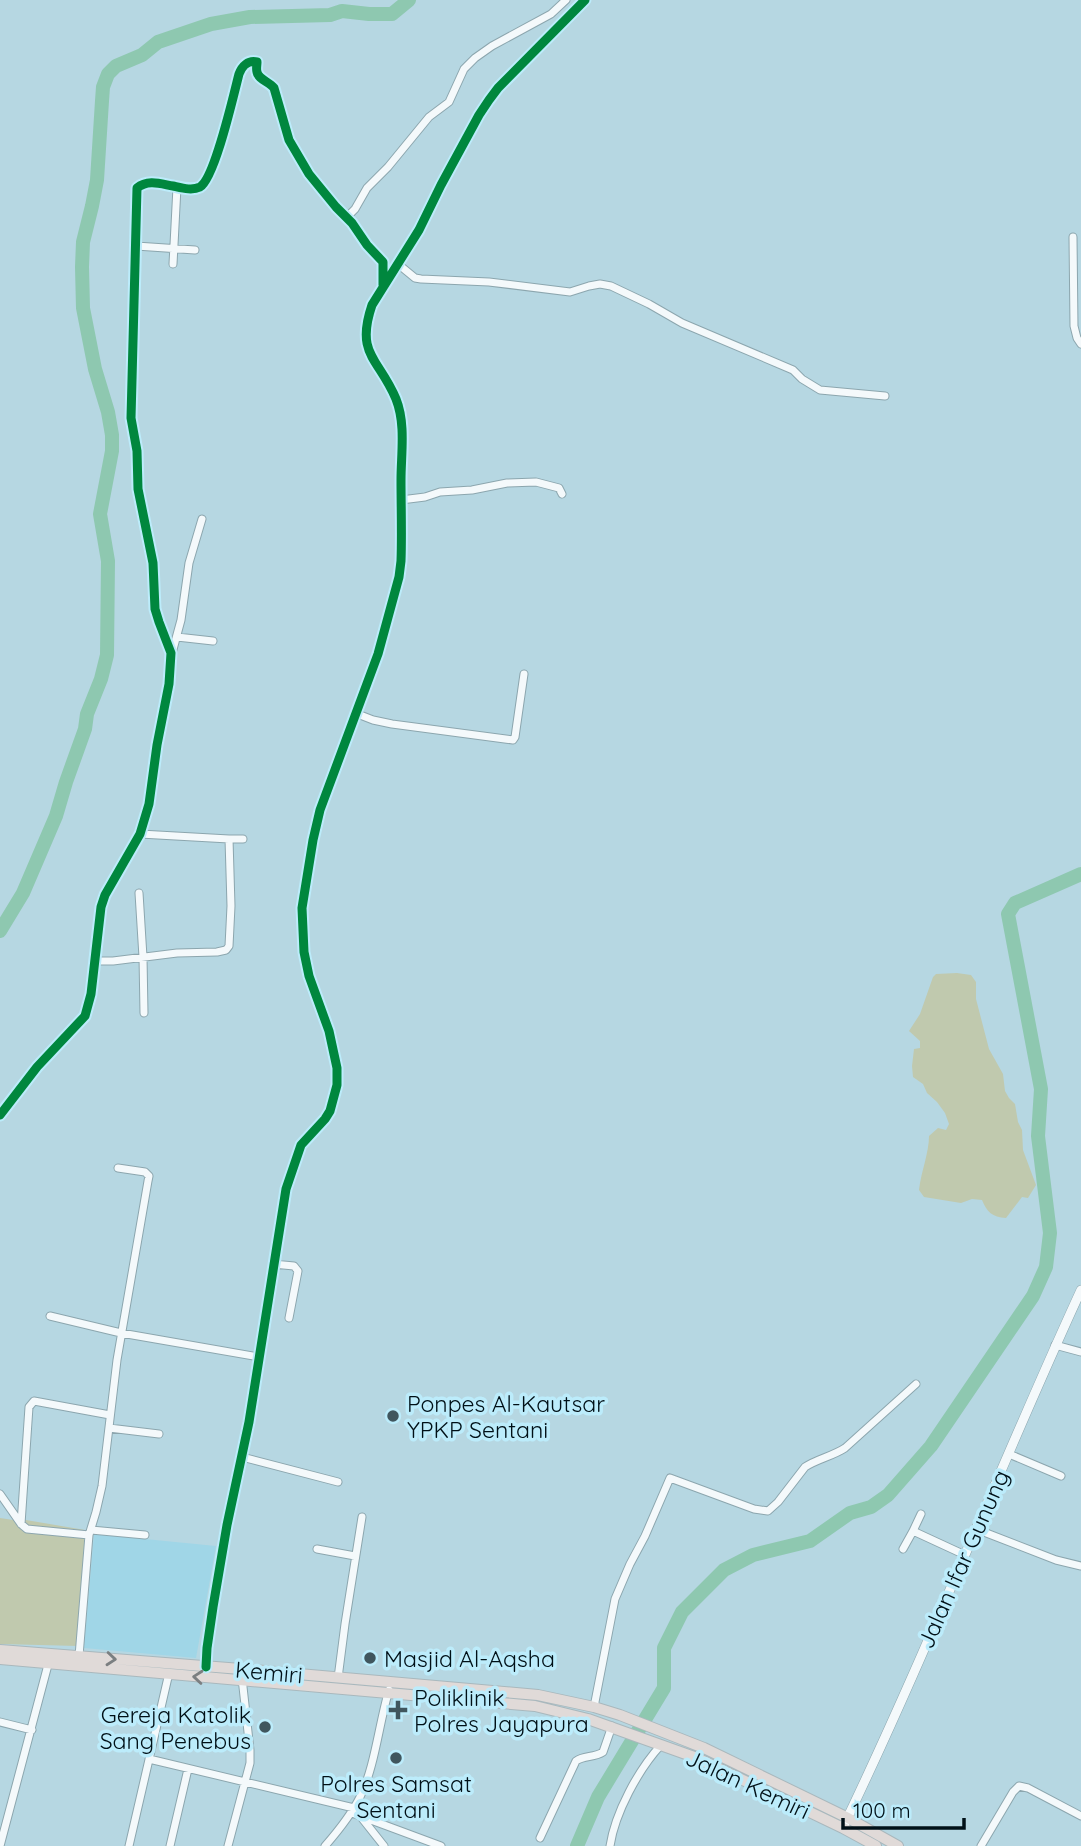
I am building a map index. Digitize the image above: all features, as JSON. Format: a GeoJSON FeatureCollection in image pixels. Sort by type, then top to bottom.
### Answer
{"type":"FeatureCollection","features":[{"type":"Feature","properties":{"kind":"highway","name":"Kemiri"},"geometry":{"type":"LineString","coordinates":[[0,1650],[50,1659],[79,1656],[170,1669],[206,1667],[241,1675]]}},
{"type":"Feature","properties":{"kind":"highway","name":"Kemiri"},"geometry":{"type":"LineString","coordinates":[[0,1659],[50,1659],[536,1701]]}},
{"type":"Feature","properties":{"kind":"highway","name":"Kemiri"},"geometry":{"type":"LineString","coordinates":[[274,1678],[338,1678],[390,1688]]}},
{"type":"Feature","properties":{"kind":"highway","name":"Jalan Kemiri"},"geometry":{"type":"LineString","coordinates":[[536,1701],[594,1707],[704,1748],[768,1779],[846,1823],[876,1846]]}},
{"type":"Feature","properties":{"kind":"highway","name":"Jalan Kemiri"},"geometry":{"type":"LineString","coordinates":[[536,1701],[697,1758],[898,1846]]}},
{"type":"Feature","properties":{"kind":"street"},"geometry":{"type":"LineString","coordinates":[[346,217],[355,209],[367,188],[429,117],[449,102],[464,69],[475,58],[500,41],[551,14],[566,0]]}},
{"type":"Feature","properties":{"kind":"street"},"geometry":{"type":"LineString","coordinates":[[206,1667],[213,1607],[242,1457],[283,1200],[296,1156],[304,1141],[330,1111],[337,1085],[337,1068],[329,1031],[306,965],[302,934],[302,908],[313,840],[320,810],[378,654],[399,577],[402,438],[400,416],[396,400],[369,352],[365,328],[372,305],[419,230],[489,100],[585,0]]}},
{"type":"Feature","properties":{"kind":"street"},"geometry":{"type":"LineString","coordinates":[[171,653],[155,609],[153,563],[138,489],[137,451],[131,418],[137,188],[149,182],[191,189],[200,187],[214,164],[239,74],[244,65],[253,61],[257,62],[259,78],[274,88],[289,140],[304,166],[324,194],[383,262],[397,265],[415,278],[421,279],[489,282],[570,292],[600,284],[611,286],[682,323],[793,370],[820,390],[885,396]]}},
{"type":"Feature","properties":{"kind":"street"},"geometry":{"type":"LineString","coordinates":[[173,264],[177,187]]}},
{"type":"Feature","properties":{"kind":"street"},"geometry":{"type":"LineString","coordinates":[[1073,237],[1074,326],[1081,344]]}},
{"type":"Feature","properties":{"kind":"street"},"geometry":{"type":"LineString","coordinates":[[135,246],[195,250]]}},
{"type":"Feature","properties":{"kind":"street"},"geometry":{"type":"LineString","coordinates":[[383,262],[383,285]]}},
{"type":"Feature","properties":{"kind":"street"},"geometry":{"type":"LineString","coordinates":[[401,500],[516,482],[549,485],[559,488],[562,494]]}},
{"type":"Feature","properties":{"kind":"street"},"geometry":{"type":"LineString","coordinates":[[0,1115],[37,1067],[85,1016],[91,994],[101,907],[105,895],[140,834],[149,804],[169,684],[171,653],[181,620],[188,563],[202,519]]}},
{"type":"Feature","properties":{"kind":"street"},"geometry":{"type":"LineString","coordinates":[[177,637],[213,641]]}},
{"type":"Feature","properties":{"kind":"street"},"geometry":{"type":"LineString","coordinates":[[355,713],[392,724],[513,740],[516,737],[524,674]]}},
{"type":"Feature","properties":{"kind":"street"},"geometry":{"type":"LineString","coordinates":[[140,834],[243,839]]}},
{"type":"Feature","properties":{"kind":"street"},"geometry":{"type":"LineString","coordinates":[[94,961],[177,953],[222,952],[229,946],[229,839]]}},
{"type":"Feature","properties":{"kind":"street"},"geometry":{"type":"LineString","coordinates":[[139,893],[144,1013]]}},
{"type":"Feature","properties":{"kind":"street"},"geometry":{"type":"LineString","coordinates":[[79,1656],[90,1532],[102,1486],[121,1333],[149,1176],[145,1172],[118,1168]]}},
{"type":"Feature","properties":{"kind":"street"},"geometry":{"type":"LineString","coordinates":[[273,1264],[294,1266],[298,1271],[289,1318]]}},
{"type":"Feature","properties":{"kind":"street","name":"Jalan Ifar Gunung"},"geometry":{"type":"LineString","coordinates":[[846,1823],[1081,1290]]}},
{"type":"Feature","properties":{"kind":"street"},"geometry":{"type":"LineString","coordinates":[[50,1316],[121,1333],[259,1357]]}},
{"type":"Feature","properties":{"kind":"street"},"geometry":{"type":"LineString","coordinates":[[1055,1345],[1081,1352]]}},
{"type":"Feature","properties":{"kind":"street"},"geometry":{"type":"LineString","coordinates":[[594,1707],[614,1599],[670,1478],[768,1511],[805,1468],[845,1448],[916,1384]]}},
{"type":"Feature","properties":{"kind":"street"},"geometry":{"type":"LineString","coordinates":[[21,1524],[31,1403],[34,1401],[110,1415]]}},
{"type":"Feature","properties":{"kind":"street"},"geometry":{"type":"LineString","coordinates":[[109,1428],[159,1434]]}},
{"type":"Feature","properties":{"kind":"street"},"geometry":{"type":"LineString","coordinates":[[1009,1454],[1060,1476]]}},
{"type":"Feature","properties":{"kind":"street"},"geometry":{"type":"LineString","coordinates":[[242,1457],[338,1482]]}},
{"type":"Feature","properties":{"kind":"street"},"geometry":{"type":"LineString","coordinates":[[0,1494],[27,1529],[145,1535]]}},
{"type":"Feature","properties":{"kind":"street"},"geometry":{"type":"LineString","coordinates":[[903,1549],[922,1514]]}},
{"type":"Feature","properties":{"kind":"street"},"geometry":{"type":"LineString","coordinates":[[338,1678],[362,1517]]}},
{"type":"Feature","properties":{"kind":"street"},"geometry":{"type":"LineString","coordinates":[[976,1529],[1056,1560],[1081,1566]]}},
{"type":"Feature","properties":{"kind":"street"},"geometry":{"type":"LineString","coordinates":[[914,1531],[965,1555]]}},
{"type":"Feature","properties":{"kind":"street"},"geometry":{"type":"LineString","coordinates":[[317,1549],[355,1556]]}},
{"type":"Feature","properties":{"kind":"street"},"geometry":{"type":"LineString","coordinates":[[0,1846],[50,1659]]}},
{"type":"Feature","properties":{"kind":"street"},"geometry":{"type":"LineString","coordinates":[[129,1846],[170,1669]]}},
{"type":"Feature","properties":{"kind":"street"},"geometry":{"type":"LineString","coordinates":[[228,1846],[250,1755],[241,1675]]}},
{"type":"Feature","properties":{"kind":"street"},"geometry":{"type":"LineString","coordinates":[[325,1846],[361,1796],[390,1688]]}},
{"type":"Feature","properties":{"kind":"street"},"geometry":{"type":"LineString","coordinates":[[0,1722],[32,1730]]}},
{"type":"Feature","properties":{"kind":"street"},"geometry":{"type":"LineString","coordinates":[[540,1838],[576,1761],[603,1752],[614,1727]]}},
{"type":"Feature","properties":{"kind":"street"},"geometry":{"type":"LineString","coordinates":[[610,1846],[614,1824],[623,1805],[659,1745]]}},
{"type":"Feature","properties":{"kind":"street"},"geometry":{"type":"LineString","coordinates":[[149,1759],[353,1810],[361,1816],[384,1846]]}},
{"type":"Feature","properties":{"kind":"street"},"geometry":{"type":"LineString","coordinates":[[170,1846],[188,1769]]}},
{"type":"Feature","properties":{"kind":"street"},"geometry":{"type":"LineString","coordinates":[[981,1846],[1019,1786],[1028,1788],[1081,1816]]}},
{"type":"Feature","properties":{"kind":"street"},"geometry":{"type":"LineString","coordinates":[[361,1816],[441,1846]]}},
{"type":"Feature","properties":{"kind":"shaded area"},"geometry":{"type":"Polygon","coordinates":[[[94,1534],[216,1546],[196,1658],[84,1648],[94,1534]]]}},
{"type":"Feature","properties":{"kind":"green space"},"geometry":{"type":"Polygon","coordinates":[[[936,974],[971,975],[976,982],[976,999],[989,1049],[1003,1074],[1005,1091],[1015,1104],[1022,1130],[1023,1150],[1036,1185],[1028,1198],[1022,1197],[1006,1218],[991,1213],[982,1200],[972,1199],[961,1203],[924,1197],[919,1190],[929,1136],[938,1128],[946,1130],[949,1124],[937,1102],[927,1093],[923,1084],[913,1077],[914,1049],[920,1048],[920,1041],[909,1031],[920,1014],[933,977],[936,974]]]}},
{"type":"Feature","properties":{"kind":"green space"},"geometry":{"type":"Polygon","coordinates":[[[0,1518],[85,1530],[78,1646],[0,1644],[0,1518]]]}},
{"type":"Feature","properties":{"kind":"waterway"},"geometry":{"type":"LineString","coordinates":[[0,931],[23,893],[56,816],[107,655],[108,561],[100,514],[112,451],[112,435],[83,308],[82,267],[83,242],[97,180],[103,87],[108,74],[116,66],[142,55],[158,42],[211,24],[250,17],[330,15],[342,11],[392,14],[409,0]]}},
{"type":"Feature","properties":{"kind":"waterway"},"geometry":{"type":"LineString","coordinates":[[577,1846],[598,1797],[664,1688],[664,1648],[682,1612],[724,1570],[753,1555],[810,1541],[850,1513],[871,1507],[888,1495],[931,1446],[1033,1296],[1046,1267],[1050,1233],[1038,1136],[1041,1089],[1008,914],[1015,903],[1081,874]]}},
{"type":"Feature","properties":{"kind":"cycle path"},"geometry":{"type":"LineString","coordinates":[[206,1667],[213,1607],[249,1422],[286,1189],[301,1145],[330,1111],[337,1085],[337,1068],[329,1031],[309,976],[304,952],[302,908],[313,840],[320,810],[378,654],[401,561],[401,419],[396,399],[371,355],[366,335],[367,322],[372,305],[419,230],[489,100],[585,0]]}},
{"type":"Feature","properties":{"kind":"cycle path"},"geometry":{"type":"LineString","coordinates":[[0,1115],[37,1067],[85,1016],[91,994],[101,907],[105,895],[140,834],[149,804],[169,684],[171,653],[155,609],[153,563],[138,489],[137,451],[131,418],[137,188],[150,183],[187,189],[200,187],[206,180],[218,152],[240,71],[248,63],[257,62],[258,74],[274,88],[289,140],[309,174],[383,262],[383,285]]}},
{"type":"Feature","properties":{"kind":"place","name":"Ponpes Al-Kautsar YPKP Sentani"},"geometry":{"type":"Point","coordinates":[393,1416]}},
{"type":"Feature","properties":{"kind":"place","name":"Masjid Al-Aqsha"},"geometry":{"type":"Point","coordinates":[370,1658]}},
{"type":"Feature","properties":{"kind":"place","name":"Poliklinik Polres Jayapura"},"geometry":{"type":"Point","coordinates":[398,1710]}},
{"type":"Feature","properties":{"kind":"place","name":"Gereja Katolik Sang Penebus"},"geometry":{"type":"Point","coordinates":[265,1727]}},
{"type":"Feature","properties":{"kind":"place","name":"Polres Samsat Sentani"},"geometry":{"type":"Point","coordinates":[396,1758]}}]}
